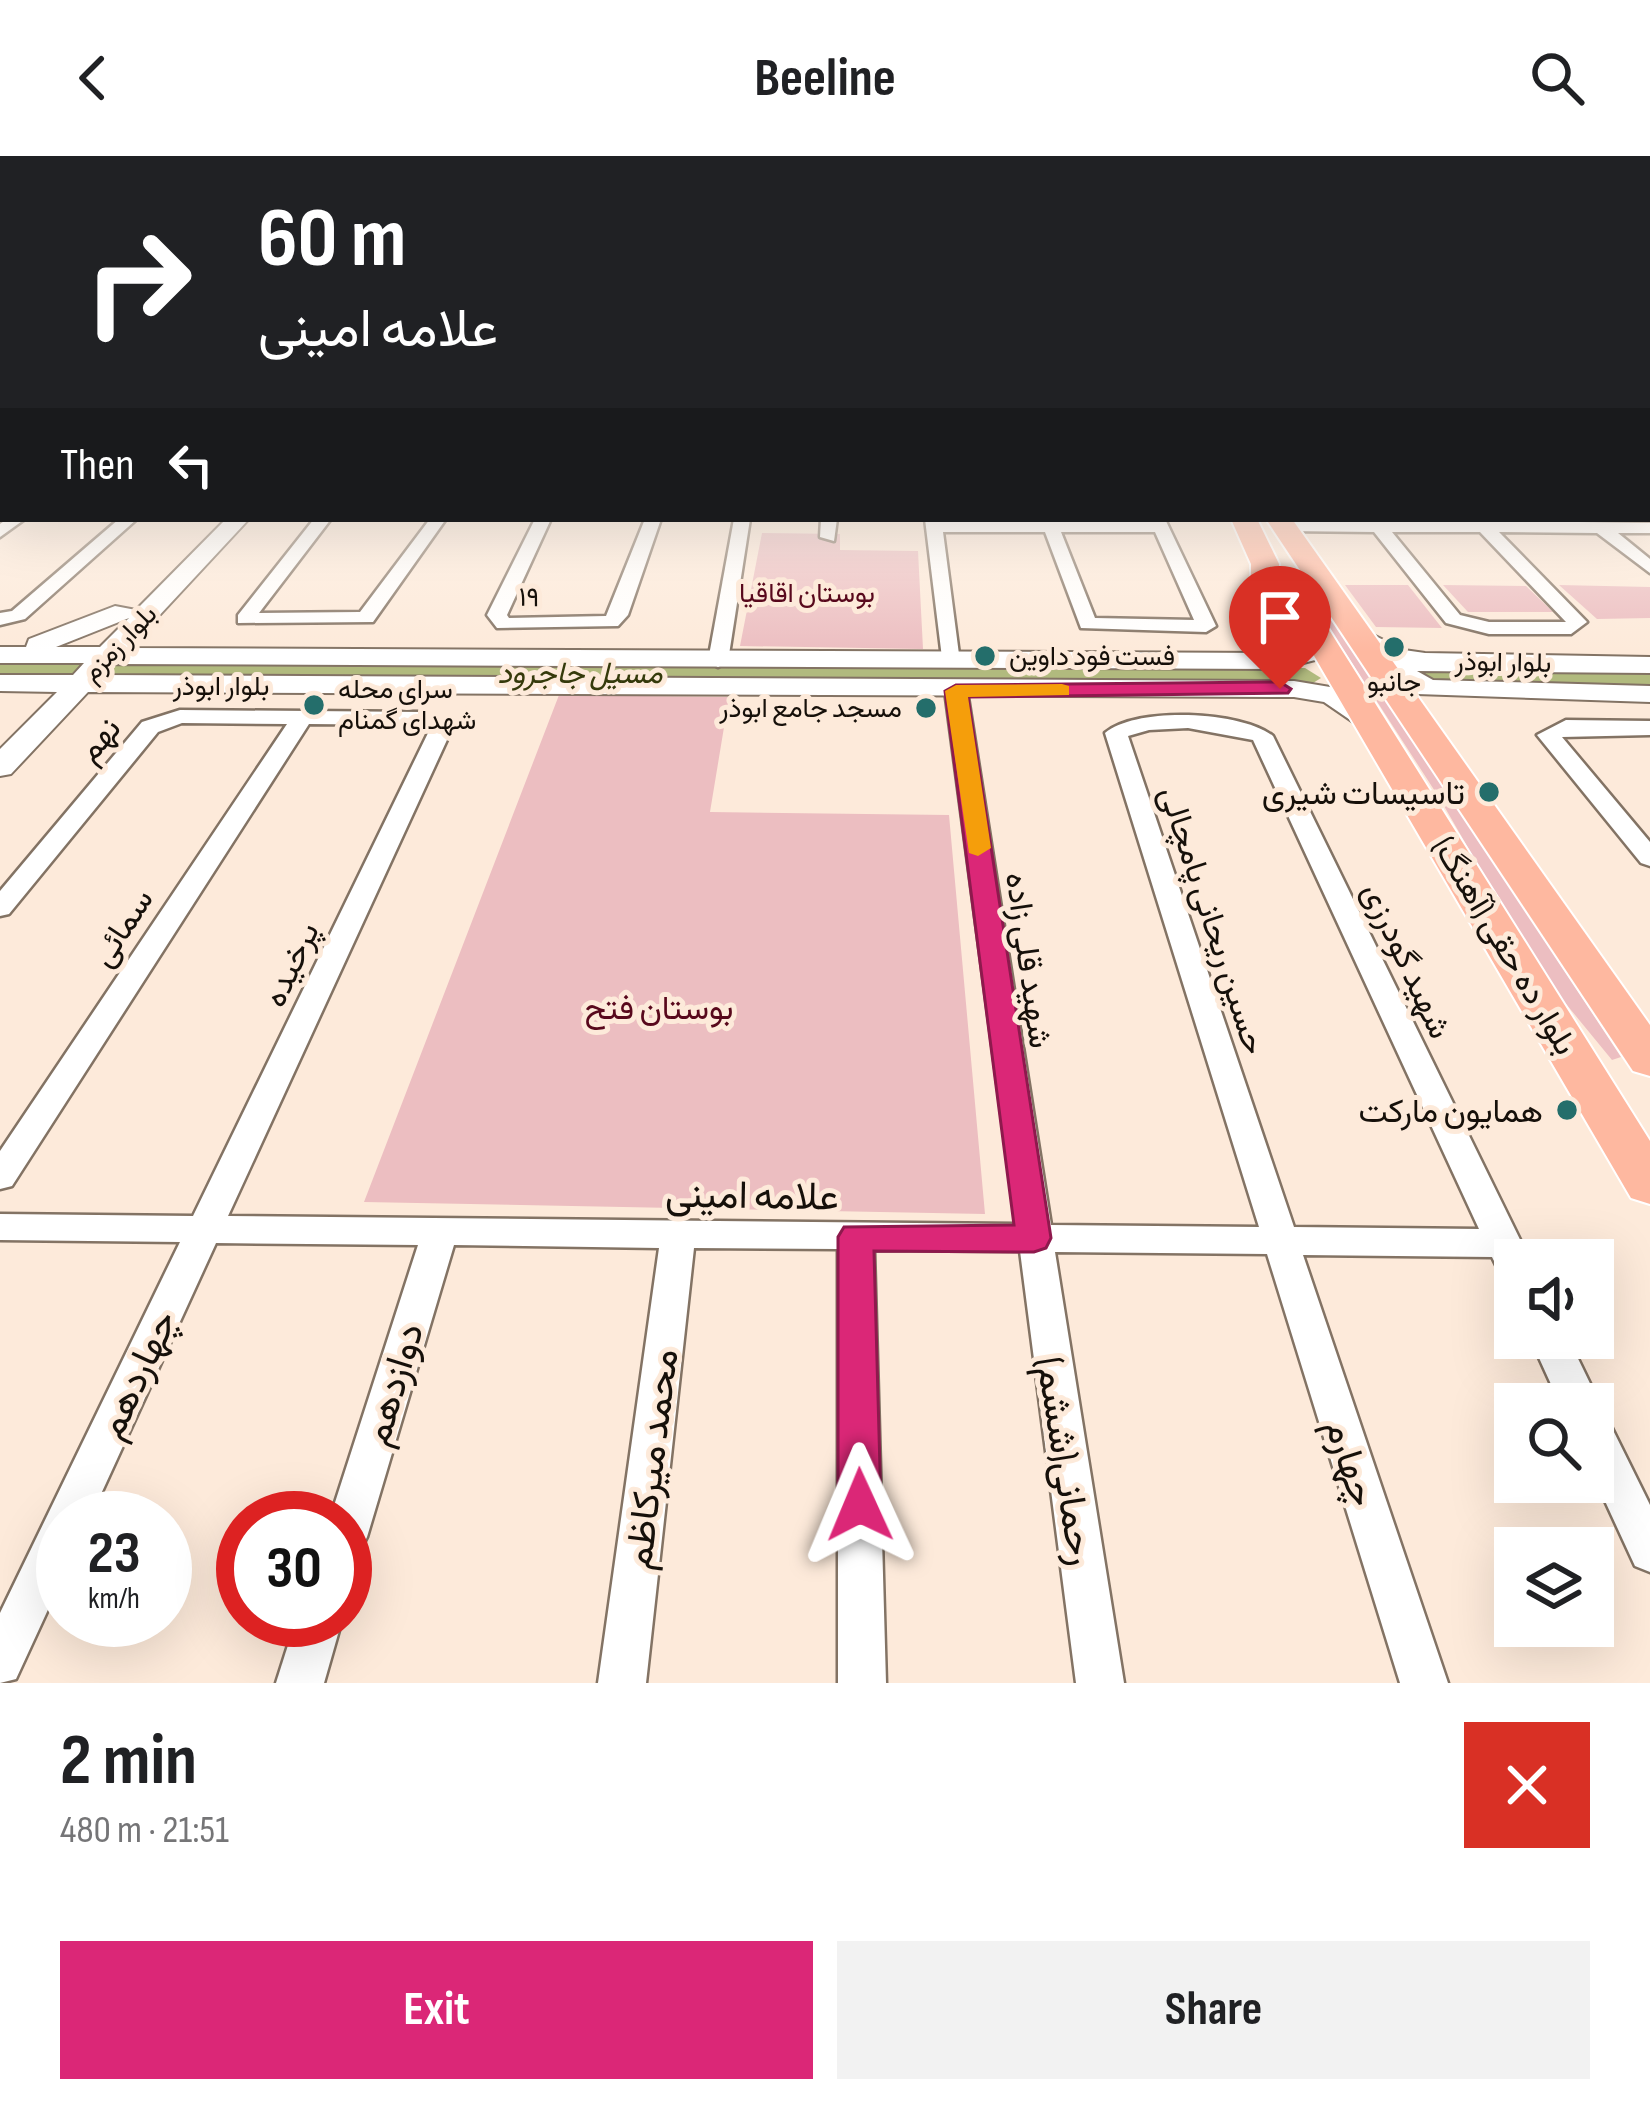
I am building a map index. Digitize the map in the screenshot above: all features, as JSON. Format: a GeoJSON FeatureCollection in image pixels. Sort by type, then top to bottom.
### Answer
{"type":"FeatureCollection","features":[{"type":"Feature","properties":{"kind":"main road","name":"بلوار زمزم"},"geometry":{"type":"LineString","coordinates":[[136,612],[211,522]]}},
{"type":"Feature","properties":{"kind":"main road","name":"بلوار زمزم"},"geometry":{"type":"LineString","coordinates":[[0,767],[79,670],[235,522]]}},
{"type":"Feature","properties":{"kind":"main road"},"geometry":{"type":"LineString","coordinates":[[1245,522],[1265,564],[1265,588],[1311,625],[1326,650],[1400,709]]}},
{"type":"Feature","properties":{"kind":"main road"},"geometry":{"type":"LineString","coordinates":[[1281,522],[1366,643],[1400,709]]}},
{"type":"Feature","properties":{"kind":"main road"},"geometry":{"type":"LineString","coordinates":[[2,668],[136,612],[155,640],[197,657]]}},
{"type":"Feature","properties":{"kind":"main road"},"geometry":{"type":"LineString","coordinates":[[1280,661],[1306,655],[1311,645],[1293,612]]}},
{"type":"Feature","properties":{"kind":"main road","name":"بلوار ابوذر"},"geometry":{"type":"LineString","coordinates":[[1366,643],[1396,657],[1425,661],[1650,665]]}},
{"type":"Feature","properties":{"kind":"main road","name":"بلوار ابوذر"},"geometry":{"type":"LineString","coordinates":[[79,670],[150,656],[718,661],[1294,689],[1400,709],[1473,690],[1650,694]]}},
{"type":"Feature","properties":{"kind":"main road"},"geometry":{"type":"LineString","coordinates":[[1280,661],[1315,668],[1324,675],[1324,682],[1294,689]]}},
{"type":"Feature","properties":{"kind":"main road","name":"بلوار ابوذر"},"geometry":{"type":"LineString","coordinates":[[2,668],[953,676],[1280,661]]}},
{"type":"Feature","properties":{"kind":"main road"},"geometry":{"type":"LineString","coordinates":[[1400,709],[1416,684],[1402,674],[1404,666],[1425,661]]}},
{"type":"Feature","properties":{"kind":"main road","name":"بلوار زمزم"},"geometry":{"type":"LineString","coordinates":[[0,733],[79,670]]}},
{"type":"Feature","properties":{"kind":"main road","name":"بلوار ده حقی (آهنگ)"},"geometry":{"type":"LineString","coordinates":[[1400,709],[1543,1000],[1642,1151]]}},
{"type":"Feature","properties":{"kind":"main road","name":"بلوار ده حقی (آهنگ)"},"geometry":{"type":"LineString","coordinates":[[1400,709],[1647,1055]]}},
{"type":"Feature","properties":{"kind":"main road"},"geometry":{"type":"LineString","coordinates":[[1543,1000],[1584,1051],[1611,1070],[1638,1070],[1647,1055]]}},
{"type":"Feature","properties":{"kind":"street"},"geometry":{"type":"LineString","coordinates":[[0,620],[18,615],[126,522]]}},
{"type":"Feature","properties":{"kind":"street"},"geometry":{"type":"LineString","coordinates":[[321,522],[244,614],[255,621],[358,620],[372,614],[436,522]]}},
{"type":"Feature","properties":{"kind":"street","name":"۱۹"},"geometry":{"type":"LineString","coordinates":[[542,522],[497,620],[601,625],[618,615],[651,522]]}},
{"type":"Feature","properties":{"kind":"street"},"geometry":{"type":"LineString","coordinates":[[718,661],[741,522]]}},
{"type":"Feature","properties":{"kind":"street"},"geometry":{"type":"LineString","coordinates":[[1281,522],[1596,523],[1650,528]]}},
{"type":"Feature","properties":{"kind":"street"},"geometry":{"type":"LineString","coordinates":[[934,523],[1050,523],[1159,523],[1210,623],[1095,626],[1083,620],[1050,523]]}},
{"type":"Feature","properties":{"kind":"street","name":"شهید قلی زاده"},"geometry":{"type":"LineString","coordinates":[[934,523],[1034,1238]]}},
{"type":"Feature","properties":{"kind":"street"},"geometry":{"type":"LineString","coordinates":[[1376,523],[1454,619],[1489,628],[1556,629],[1576,622],[1481,523]]}},
{"type":"Feature","properties":{"kind":"street"},"geometry":{"type":"LineString","coordinates":[[1596,523],[1650,568]]}},
{"type":"Feature","properties":{"kind":"street"},"geometry":{"type":"LineString","coordinates":[[274,658],[301,621]]}},
{"type":"Feature","properties":{"kind":"street"},"geometry":{"type":"LineString","coordinates":[[543,661],[555,625]]}},
{"type":"Feature","properties":{"kind":"street","name":"نهم"},"geometry":{"type":"LineString","coordinates":[[0,908],[150,727],[180,716],[421,719],[441,729]]}},
{"type":"Feature","properties":{"kind":"street","name":"سمائی"},"geometry":{"type":"LineString","coordinates":[[0,1177],[302,718]]}},
{"type":"Feature","properties":{"kind":"street","name":"حسین ریحانی پامچالی"},"geometry":{"type":"LineString","coordinates":[[1231,726],[1134,724],[1116,734],[1281,1241]]}},
{"type":"Feature","properties":{"kind":"street","name":"شهید گودرزی"},"geometry":{"type":"LineString","coordinates":[[1231,726],[1262,736],[1501,1239]]}},
{"type":"Feature","properties":{"kind":"street"},"geometry":{"type":"LineString","coordinates":[[1650,728],[1565,727],[1548,735],[1650,858]]}},
{"type":"Feature","properties":{"kind":"street","name":"پرخیده"},"geometry":{"type":"LineString","coordinates":[[204,1230],[441,729]]}},
{"type":"Feature","properties":{"kind":"street","name":"علامه امینی"},"geometry":{"type":"LineString","coordinates":[[0,1227],[1281,1241],[1494,1254]]}},
{"type":"Feature","properties":{"kind":"street","name":"چهاردهم"},"geometry":{"type":"LineString","coordinates":[[81,1491],[204,1230]]}},
{"type":"Feature","properties":{"kind":"street","name":"دوازدهم"},"geometry":{"type":"LineString","coordinates":[[359,1491],[440,1232]]}},
{"type":"Feature","properties":{"kind":"street","name":"محمد میرکاظم"},"geometry":{"type":"LineString","coordinates":[[622,1683],[678,1235]]}},
{"type":"Feature","properties":{"kind":"street"},"geometry":{"type":"LineString","coordinates":[[856,1237],[862,1683]]}},
{"type":"Feature","properties":{"kind":"street","name":"رحمانی(ششم)"},"geometry":{"type":"LineString","coordinates":[[1034,1238],[1100,1683]]}},
{"type":"Feature","properties":{"kind":"street","name":"چهارم"},"geometry":{"type":"LineString","coordinates":[[1281,1241],[1424,1683]]}},
{"type":"Feature","properties":{"kind":"street"},"geometry":{"type":"LineString","coordinates":[[1614,1475],[1650,1551]]}},
{"type":"Feature","properties":{"kind":"street"},"geometry":{"type":"LineString","coordinates":[[0,1664],[36,1587]]}},
{"type":"Feature","properties":{"kind":"street"},"geometry":{"type":"LineString","coordinates":[[299,1683],[310,1647]]}},
{"type":"Feature","properties":{"kind":"green space","name":"بوستان اقاقیا"},"geometry":{"type":"Polygon","coordinates":[[[762,533],[840,534],[840,550],[918,551],[923,649],[740,646],[762,533]]]}},
{"type":"Feature","properties":{"kind":"green space"},"geometry":{"type":"Polygon","coordinates":[[[1278,582],[1311,585],[1621,1057],[1612,1060],[1539,971],[1440,799],[1345,652],[1322,622],[1278,591],[1278,582]]]}},
{"type":"Feature","properties":{"kind":"green space"},"geometry":{"type":"Polygon","coordinates":[[[1345,585],[1408,585],[1442,628],[1376,627],[1345,585]]]}},
{"type":"Feature","properties":{"kind":"green space"},"geometry":{"type":"Polygon","coordinates":[[[1443,585],[1526,586],[1553,612],[1468,612],[1443,585]]]}},
{"type":"Feature","properties":{"kind":"green space"},"geometry":{"type":"Polygon","coordinates":[[[1559,585],[1650,587],[1650,618],[1597,619],[1559,585]]]}},
{"type":"Feature","properties":{"kind":"green space","name":"بوستان فتح"},"geometry":{"type":"Polygon","coordinates":[[[559,695],[729,697],[710,812],[949,815],[985,1214],[364,1202],[559,695]]]}},
{"type":"Feature","properties":{"kind":"waterway","name":"مسیل جاجرود"},"geometry":{"type":"LineString","coordinates":[[0,669],[1305,678]]}},
{"type":"Feature","properties":{"kind":"waterway","name":"مسیل جاجرود"},"geometry":{"type":"LineString","coordinates":[[1418,679],[1650,682]]}},
{"type":"Feature","properties":{"kind":"slow traffic"},"geometry":{"type":"LineString","coordinates":[[978,848],[956,691],[1062,690]]}},
{"type":"Feature","properties":{"kind":"place","name":"جانبو"},"geometry":{"type":"Point","coordinates":[1394,647]}},
{"type":"Feature","properties":{"kind":"place","name":"فست فود داوین"},"geometry":{"type":"Point","coordinates":[985,656]}},
{"type":"Feature","properties":{"kind":"place","name":"سرای محله شهدای گمنام"},"geometry":{"type":"Point","coordinates":[314,705]}},
{"type":"Feature","properties":{"kind":"place","name":"مسجد جامع ابوذر"},"geometry":{"type":"Point","coordinates":[926,708]}},
{"type":"Feature","properties":{"kind":"place","name":"تاسیسات شیری"},"geometry":{"type":"Point","coordinates":[1489,792]}},
{"type":"Feature","properties":{"kind":"place","name":"همایون مارکت"},"geometry":{"type":"Point","coordinates":[1567,1110]}},
{"type":"Feature","properties":{"kind":"route"},"geometry":{"type":"LineString","coordinates":[[860,1505],[856,1237],[1034,1238],[956,691],[1280,689]]}}]}
